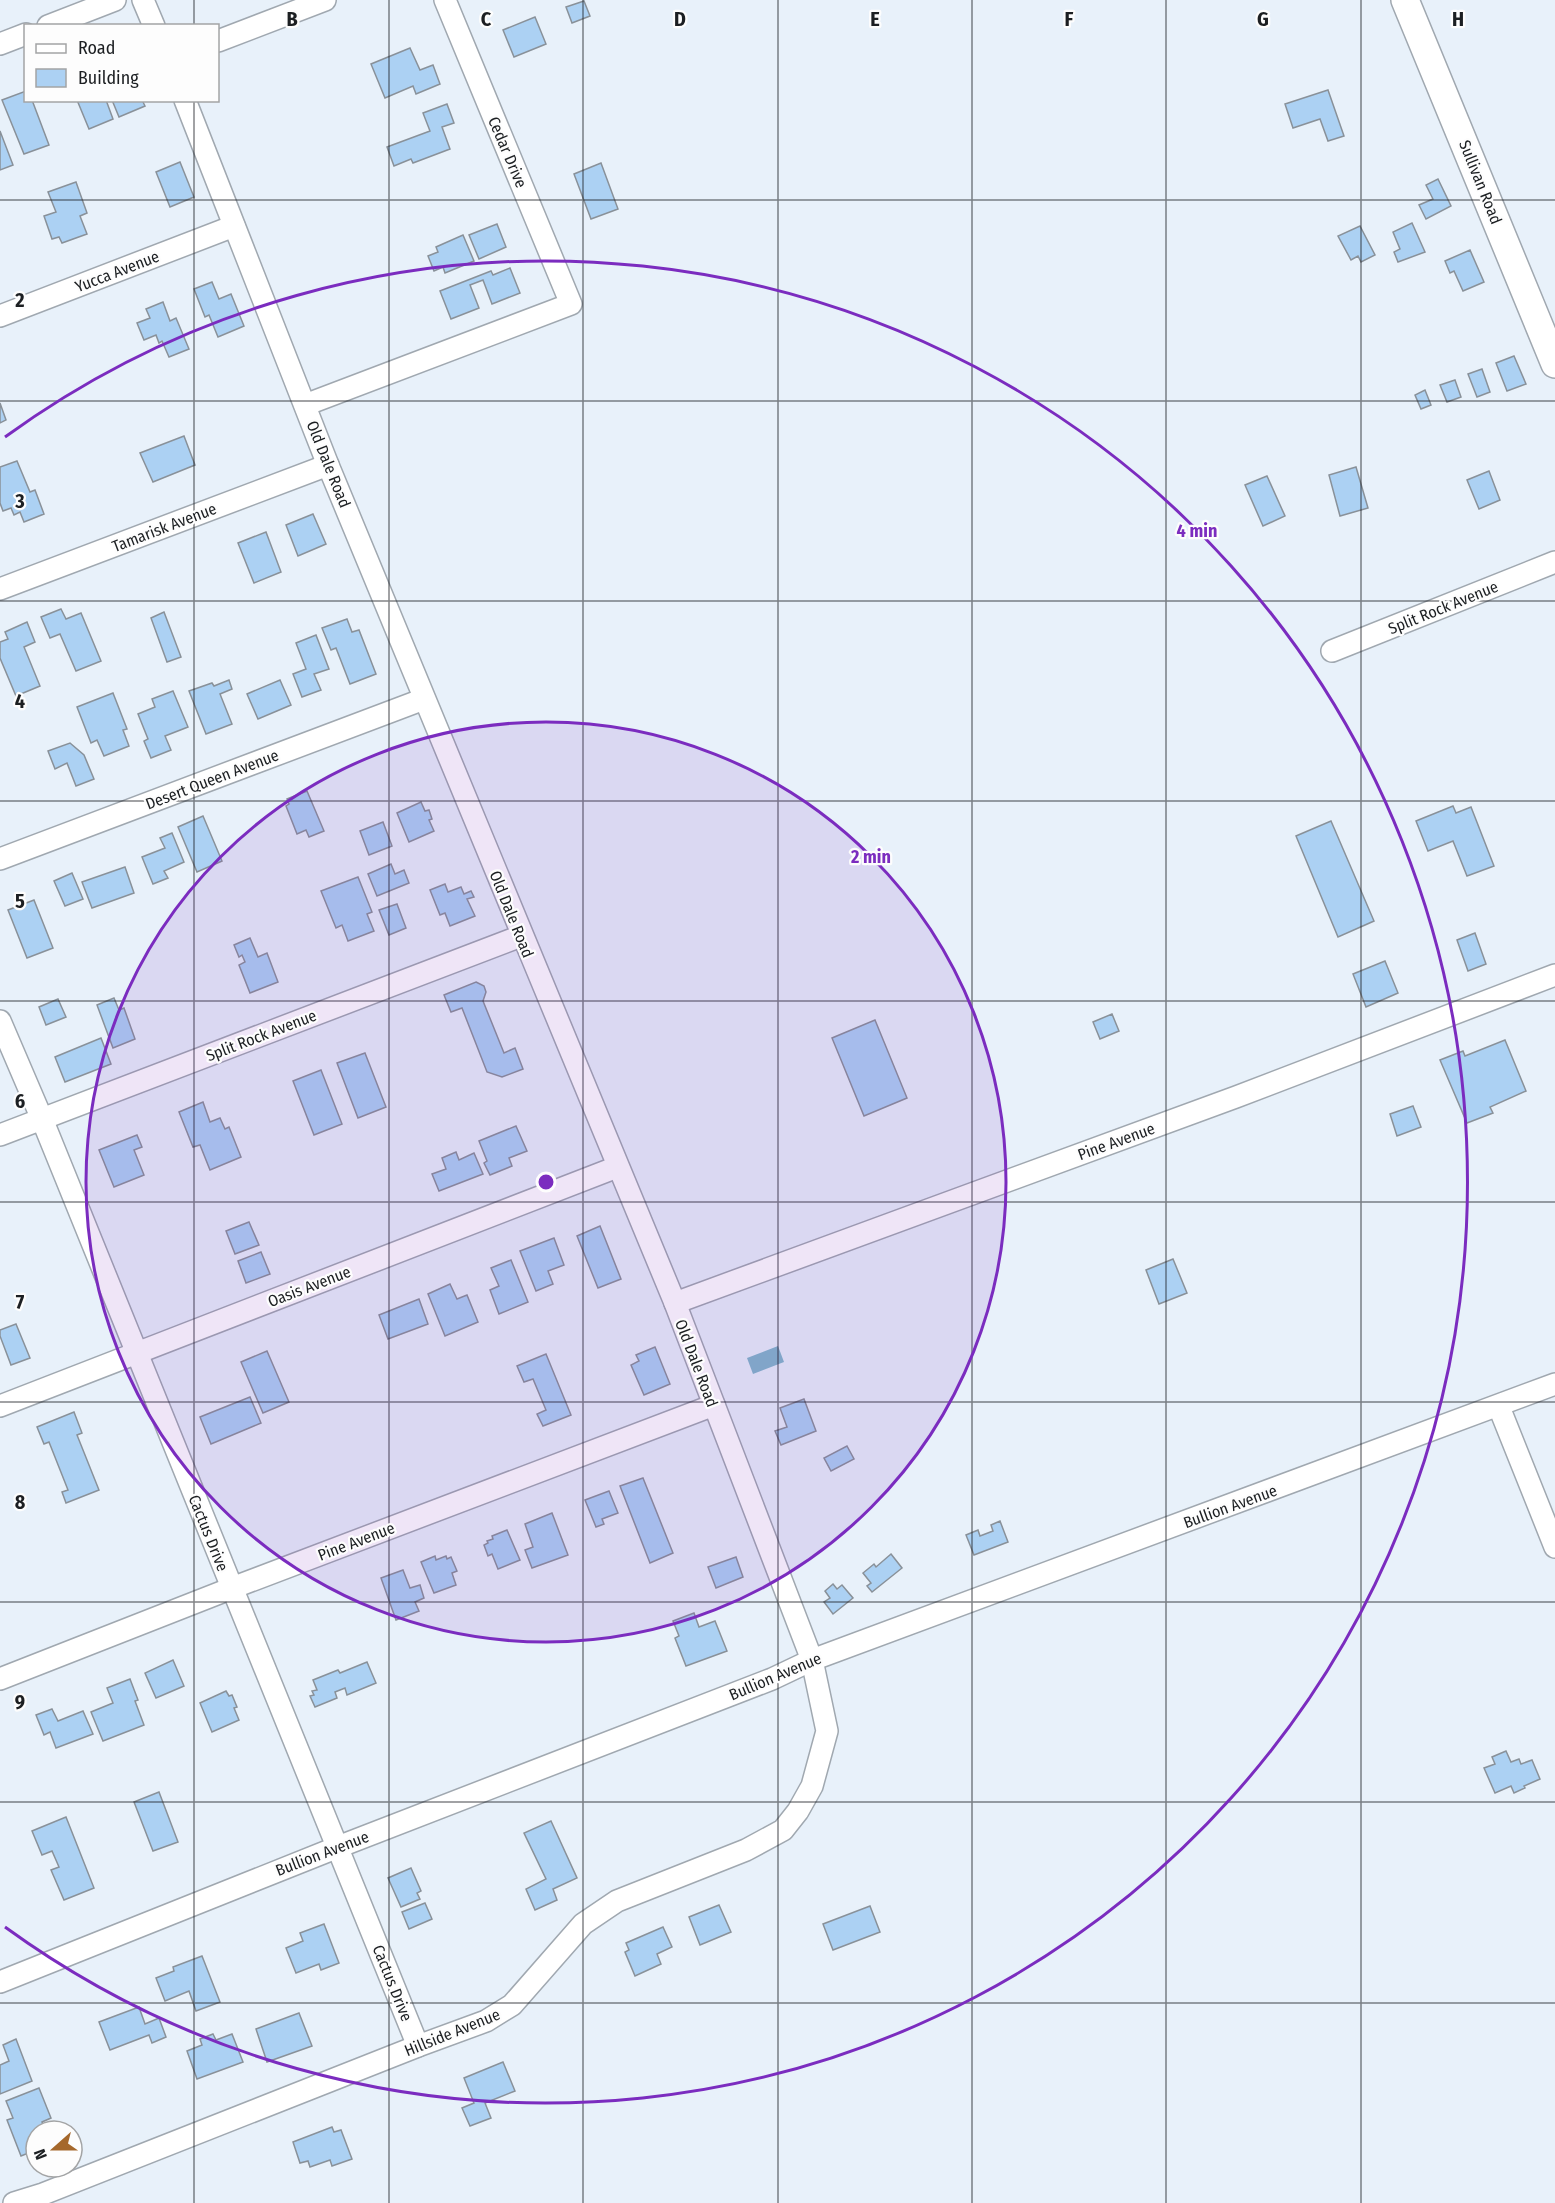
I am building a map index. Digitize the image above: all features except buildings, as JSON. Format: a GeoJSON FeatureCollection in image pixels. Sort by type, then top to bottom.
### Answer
{"type":"FeatureCollection","features":[{"type":"Feature","properties":{"kind":"street"},"geometry":{"type":"LineString","coordinates":[[53,24],[115,0]]}},
{"type":"Feature","properties":{"kind":"street"},"geometry":{"type":"LineString","coordinates":[[143,0],[153,24]]}},
{"type":"Feature","properties":{"kind":"street"},"geometry":{"type":"LineString","coordinates":[[219,41],[325,0]]}},
{"type":"Feature","properties":{"kind":"street","name":"Cedar Drive"},"geometry":{"type":"LineString","coordinates":[[305,405],[571,304],[445,0]]}},
{"type":"Feature","properties":{"kind":"street","name":"Sullivan Road"},"geometry":{"type":"LineString","coordinates":[[1405,0],[1555,364]]}},
{"type":"Feature","properties":{"kind":"street"},"geometry":{"type":"LineString","coordinates":[[0,44],[24,35]]}},
{"type":"Feature","properties":{"kind":"street","name":"Old Dale Road"},"geometry":{"type":"LineString","coordinates":[[186,102],[328,465],[675,1304],[812,1660],[827,1731]]}},
{"type":"Feature","properties":{"kind":"street","name":"Yucca Avenue"},"geometry":{"type":"LineString","coordinates":[[0,316],[234,226]]}},
{"type":"Feature","properties":{"kind":"street","name":"Tamarisk Avenue"},"geometry":{"type":"LineString","coordinates":[[0,589],[328,465]]}},
{"type":"Feature","properties":{"kind":"street","name":"Split Rock Avenue"},"geometry":{"type":"LineString","coordinates":[[1332,651],[1555,562]]}},
{"type":"Feature","properties":{"kind":"street","name":"Desert Queen Avenue"},"geometry":{"type":"LineString","coordinates":[[0,860],[424,699]]}},
{"type":"Feature","properties":{"kind":"street","name":"Split Rock Avenue"},"geometry":{"type":"LineString","coordinates":[[0,1135],[521,936]]}},
{"type":"Feature","properties":{"kind":"street","name":"Pine Avenue"},"geometry":{"type":"LineString","coordinates":[[675,1304],[1236,1097],[1555,975]]}},
{"type":"Feature","properties":{"kind":"street","name":"Cactus Drive"},"geometry":{"type":"LineString","coordinates":[[0,1021],[42,1119],[418,2046]]}},
{"type":"Feature","properties":{"kind":"street","name":"Oasis Avenue"},"geometry":{"type":"LineString","coordinates":[[0,1406],[617,1167]]}},
{"type":"Feature","properties":{"kind":"street","name":"Bullion Avenue"},"geometry":{"type":"LineString","coordinates":[[0,1982],[338,1847],[761,1683],[812,1660],[1499,1407],[1555,1384]]}},
{"type":"Feature","properties":{"kind":"street","name":"Pine Avenue"},"geometry":{"type":"LineString","coordinates":[[0,1679],[232,1588],[714,1405]]}},
{"type":"Feature","properties":{"kind":"street"},"geometry":{"type":"LineString","coordinates":[[1499,1407],[1555,1547]]}},
{"type":"Feature","properties":{"kind":"street","name":"Hillside Avenue"},"geometry":{"type":"LineString","coordinates":[[14,2203],[54,2190],[486,2021],[512,2005],[583,1924],[617,1900],[746,1850],[783,1830],[798,1811],[812,1786],[827,1731]]}},
{"type":"Feature","properties":{"kind":"street"},"geometry":{"type":"LineString","coordinates":[[0,2201],[7,2203]]}},
{"type":"Feature","properties":{"kind":"water"},"geometry":{"type":"Polygon","coordinates":[[[778,1346],[784,1362],[753,1374],[747,1358],[778,1346]]]}}]}
